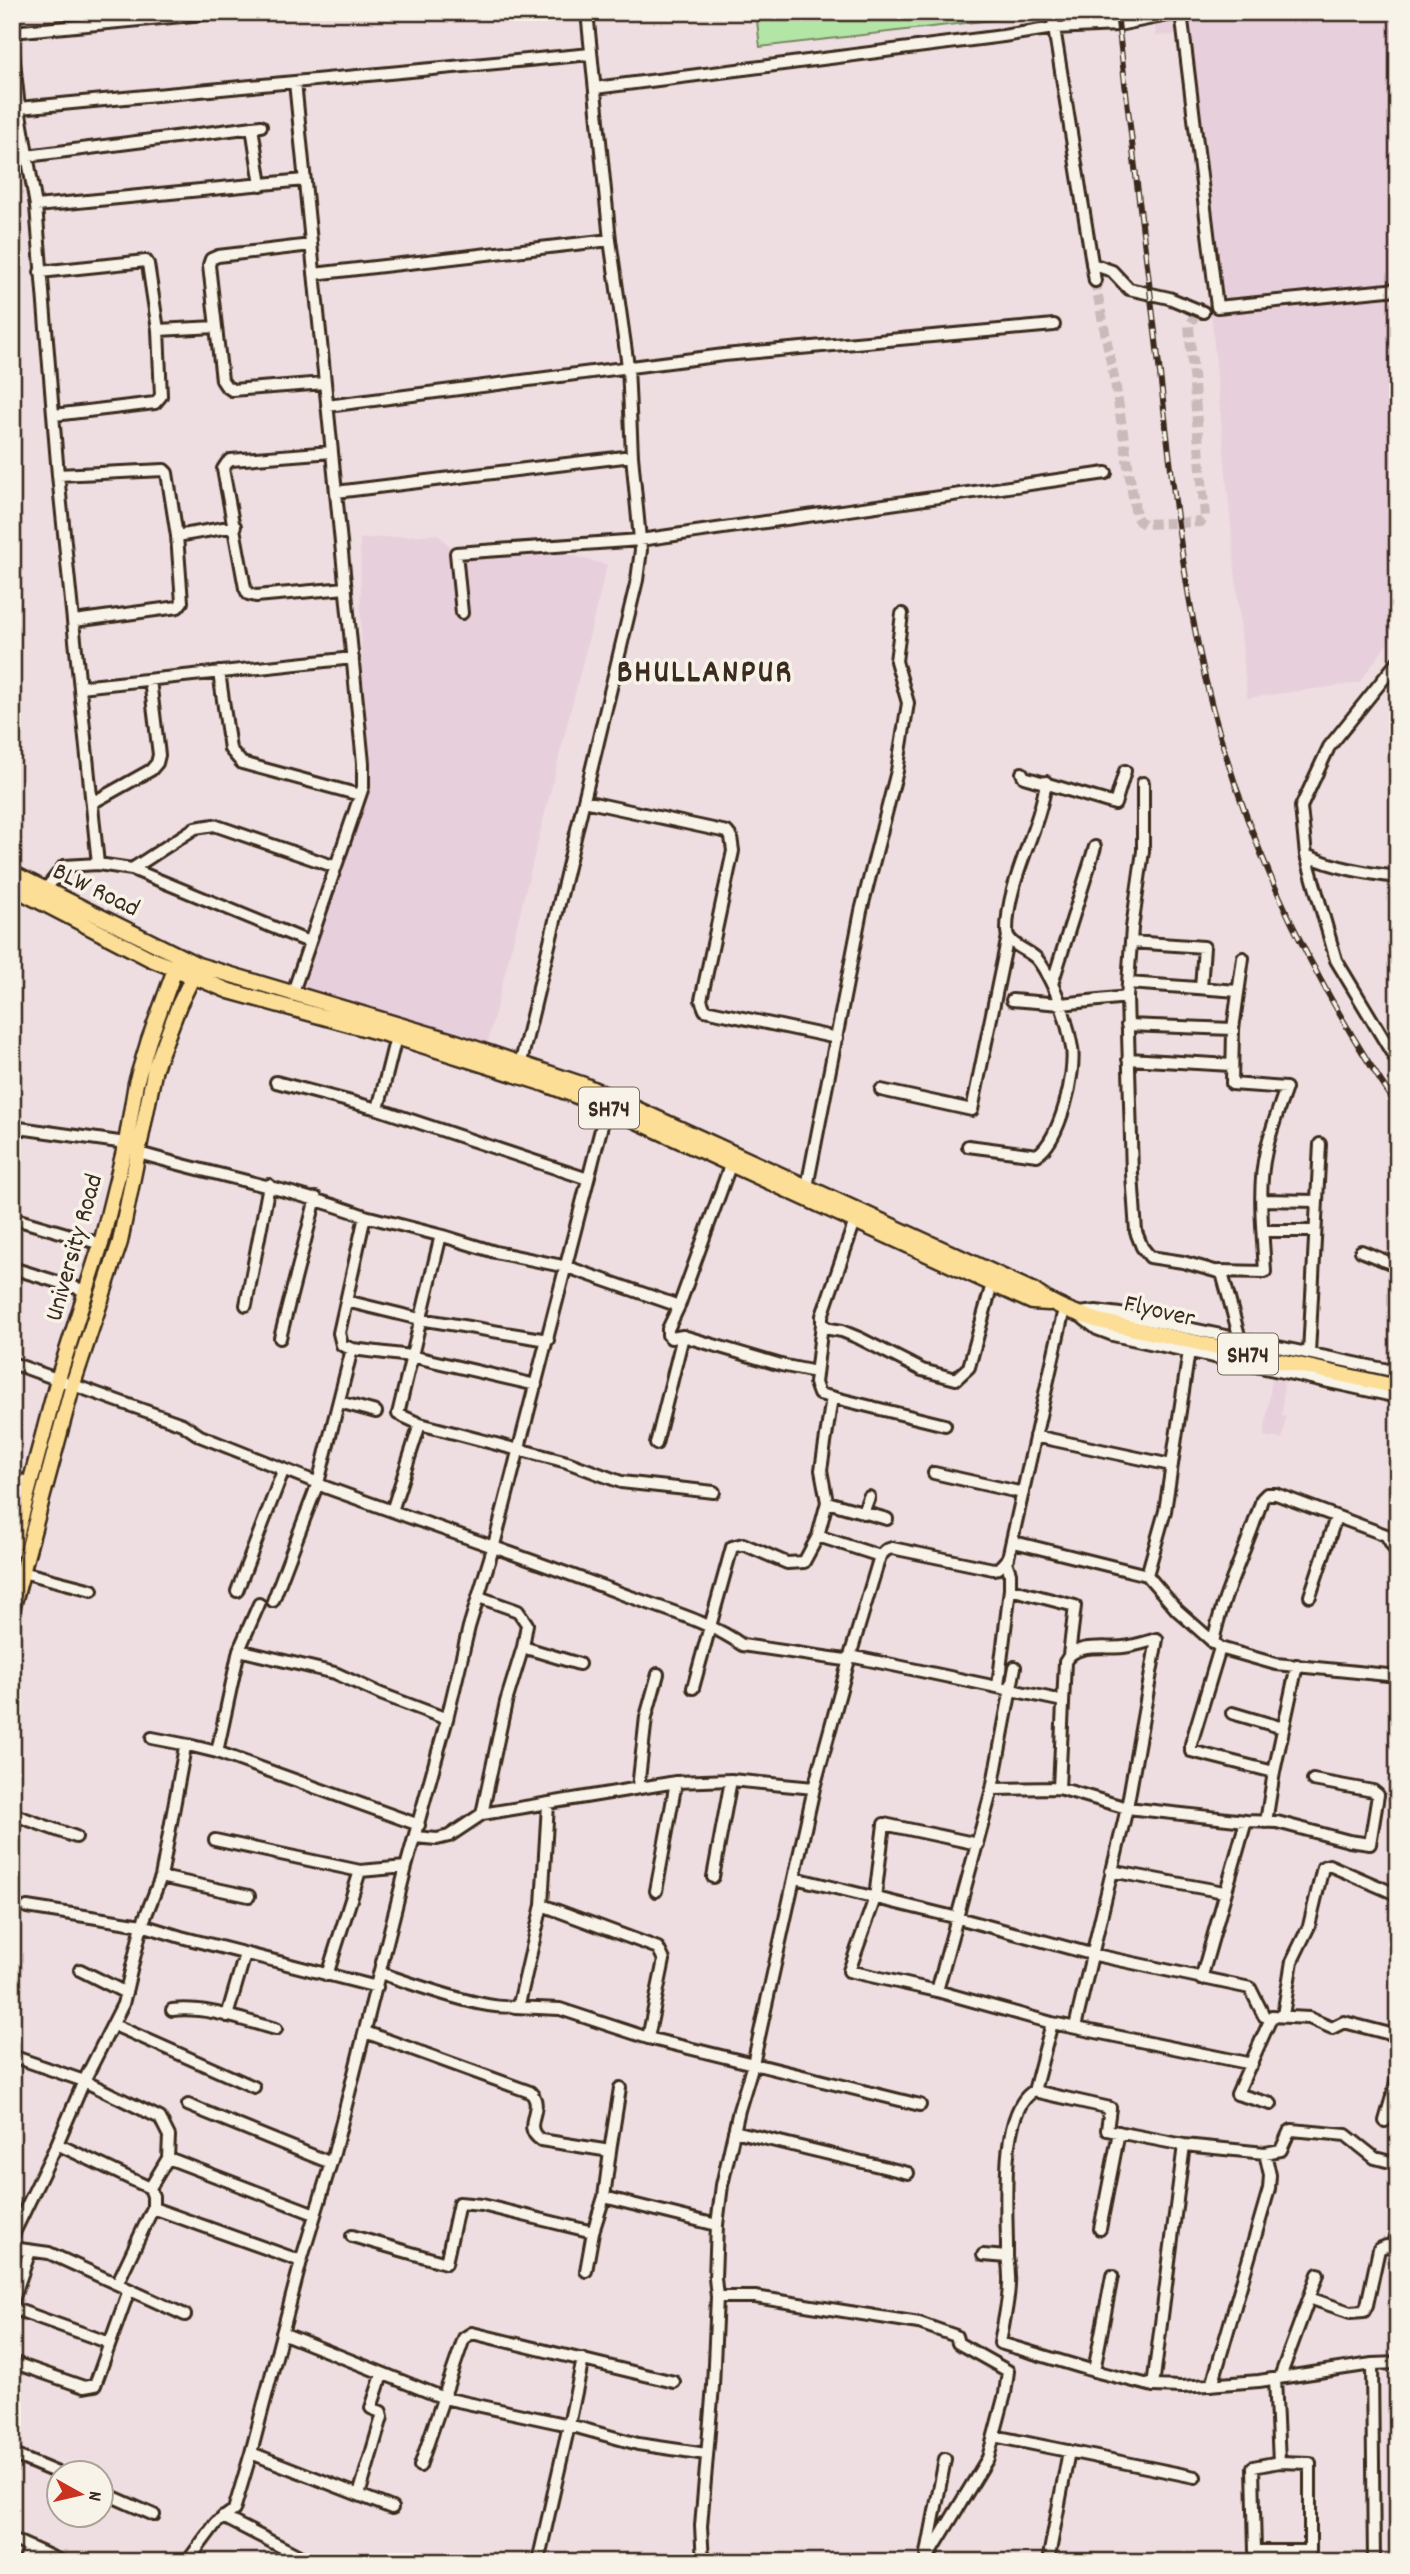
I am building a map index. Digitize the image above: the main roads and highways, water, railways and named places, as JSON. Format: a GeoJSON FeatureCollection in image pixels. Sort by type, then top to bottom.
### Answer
{"type":"FeatureCollection","features":[{"type":"Feature","properties":{"kind":"main road","name":"BLW Road"},"geometry":{"type":"LineString","coordinates":[[12,873],[155,953]]}},
{"type":"Feature","properties":{"kind":"main road","name":"SH74"},"geometry":{"type":"LineString","coordinates":[[12,887],[264,1001],[519,1069]]}},
{"type":"Feature","properties":{"kind":"main road","name":"University Road"},"geometry":{"type":"LineString","coordinates":[[12,1551],[58,1378],[101,1244],[126,1143],[136,1083],[177,963]]}},
{"type":"Feature","properties":{"kind":"main road","name":"SH74"},"geometry":{"type":"LineString","coordinates":[[196,971],[292,995],[608,1101],[992,1284],[1032,1302],[1049,1303]]}},
{"type":"Feature","properties":{"kind":"main road"},"geometry":{"type":"LineString","coordinates":[[12,1610],[73,1384],[120,1242],[156,1068],[179,1005],[196,971]]}},
{"type":"Feature","properties":{"kind":"main road"},"geometry":{"type":"LineString","coordinates":[[165,997],[179,1005]]}},
{"type":"Feature","properties":{"kind":"main road","name":"SH74"},"geometry":{"type":"LineString","coordinates":[[608,1101],[730,1163],[1034,1291],[1049,1303]]}},
{"type":"Feature","properties":{"kind":"main road","name":"Flyover"},"geometry":{"type":"LineString","coordinates":[[1049,1303],[1099,1321],[1398,1387]]}},
{"type":"Feature","properties":{"kind":"main road"},"geometry":{"type":"LineString","coordinates":[[17,1533],[32,1537]]}},
{"type":"Feature","properties":{"kind":"tunnel"},"geometry":{"type":"LineString","coordinates":[[1095,281],[1116,388],[1136,516],[1144,524],[1201,522],[1205,517],[1189,326],[1195,315],[1217,307]]}},
{"type":"Feature","properties":{"kind":"railway"},"geometry":{"type":"LineString","coordinates":[[1117,12],[1179,535],[1212,707],[1230,768],[1275,886],[1331,1000],[1398,1107]]}},
{"type":"Feature","properties":{"kind":"district","name":"BHULLANPUR"},"geometry":{"type":"Point","coordinates":[705,669]}}]}
